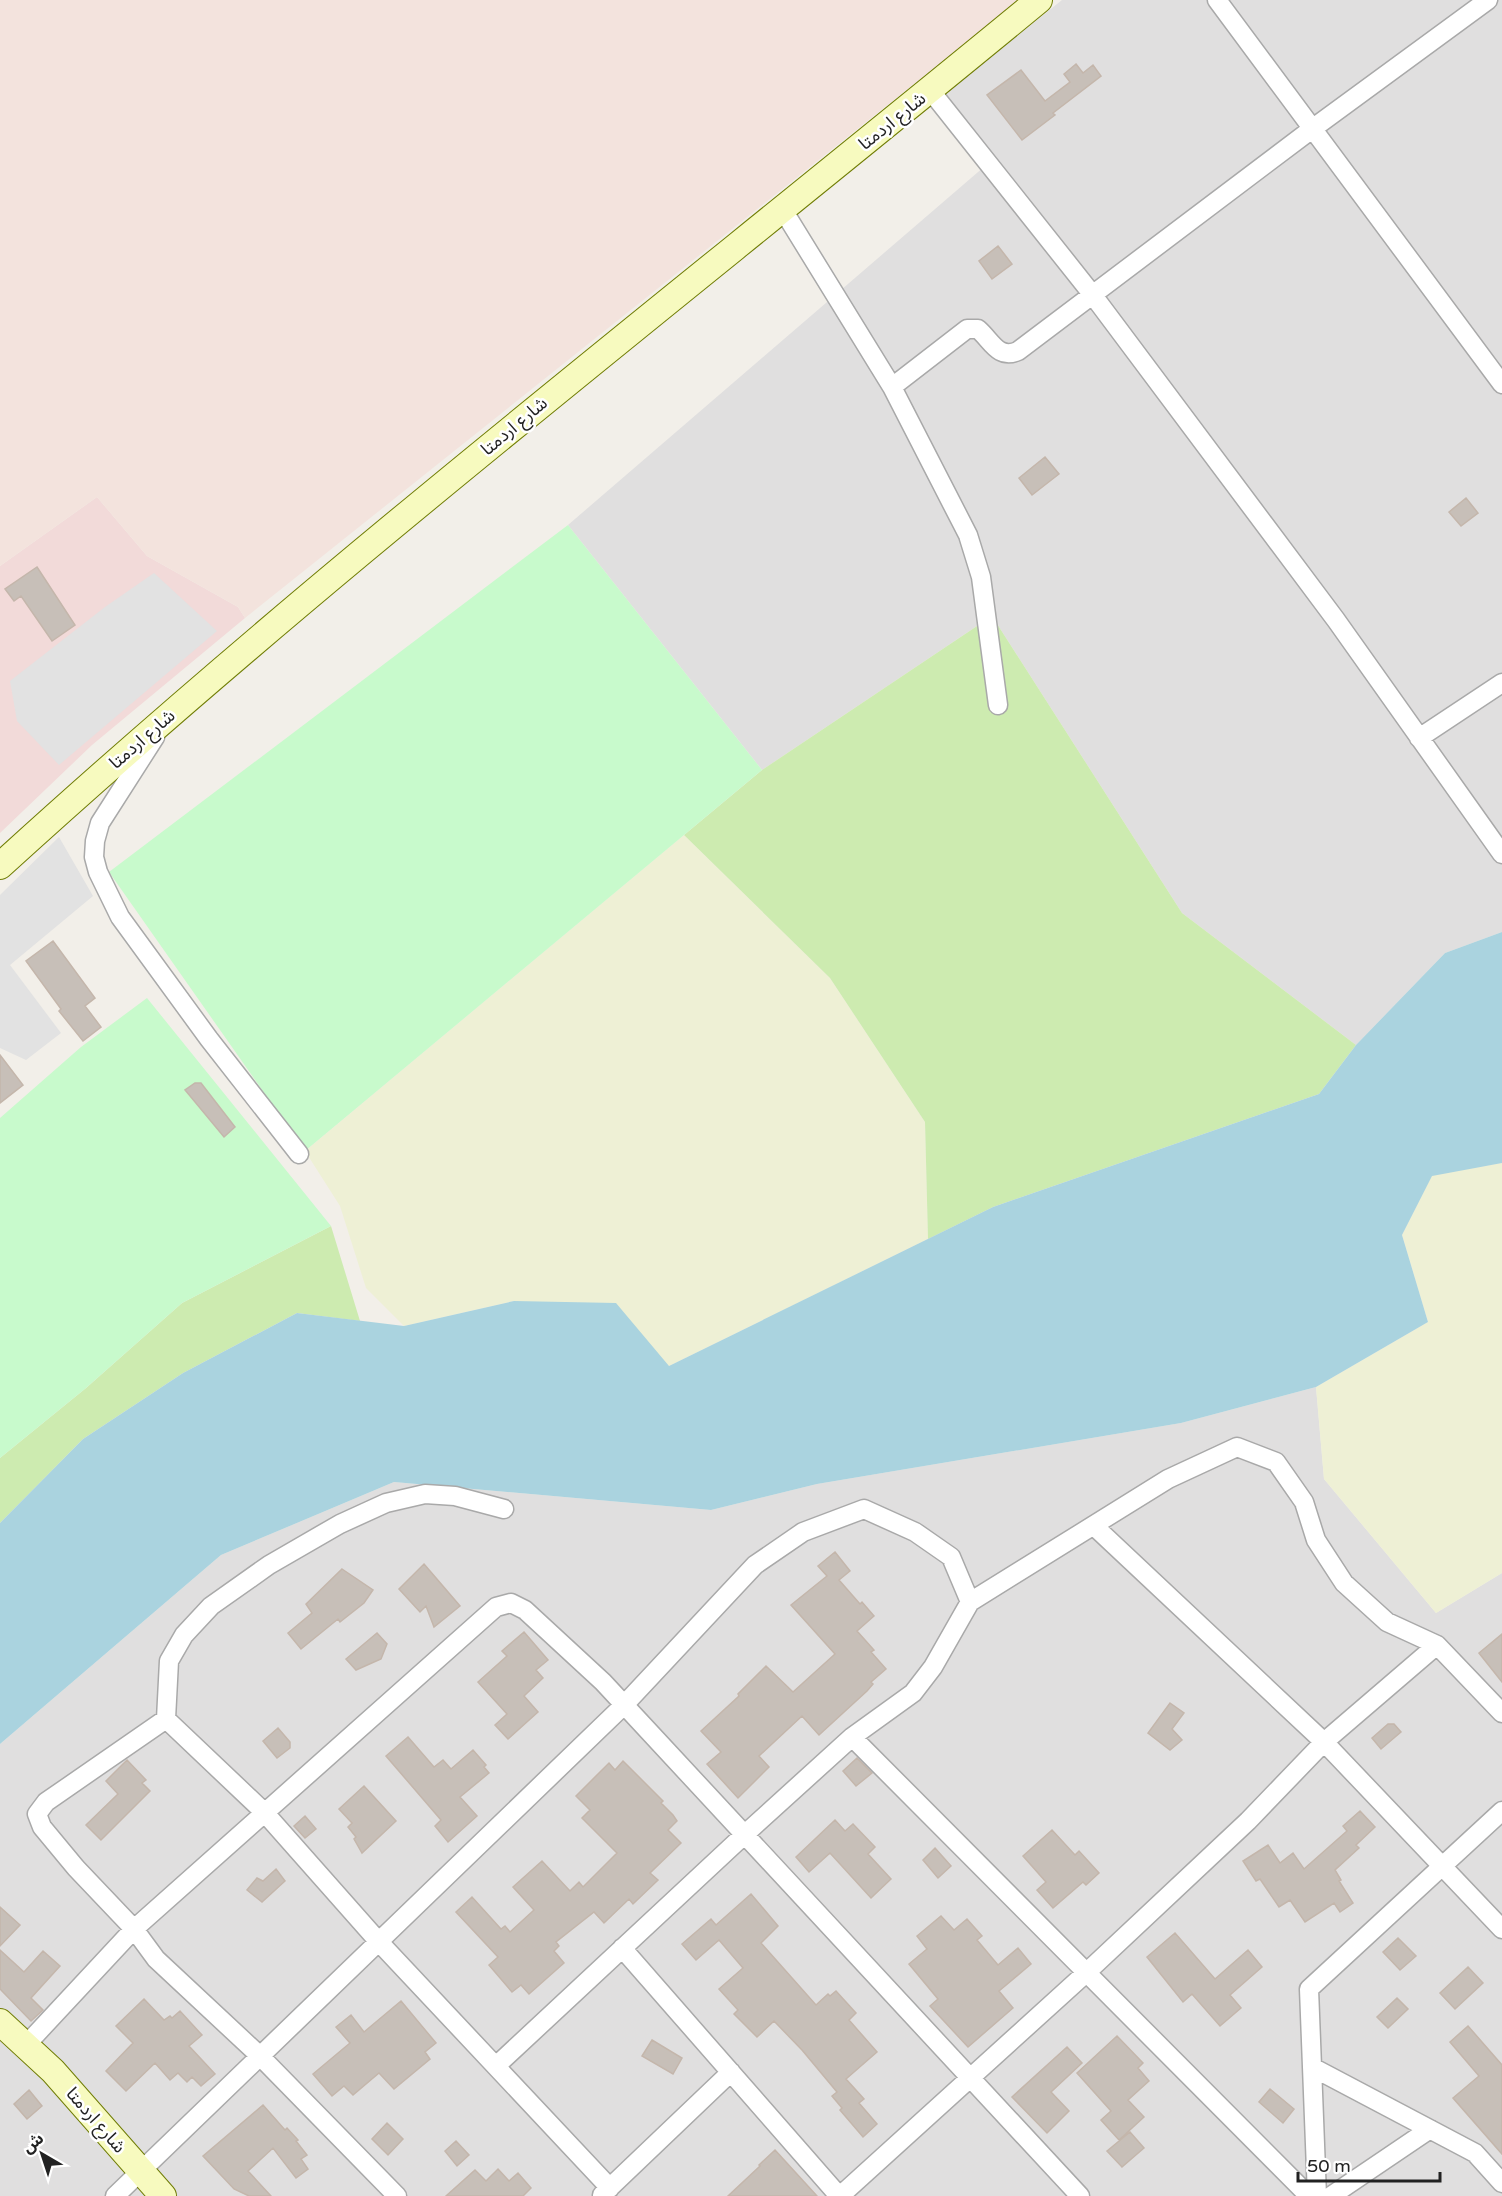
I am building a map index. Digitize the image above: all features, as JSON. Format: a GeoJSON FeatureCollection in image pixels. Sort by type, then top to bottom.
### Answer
{"type":"FeatureCollection","features":[{"type":"Feature","properties":{"kind":"main road","name":"شارع اردمتا"},"geometry":{"type":"LineString","coordinates":[[0,866],[170,715],[529,413],[783,210],[1039,0]]}},
{"type":"Feature","properties":{"kind":"main road","name":"شارع اردمتا"},"geometry":{"type":"LineString","coordinates":[[0,2022],[72,2093],[163,2196]]}},
{"type":"Feature","properties":{"kind":"street"},"geometry":{"type":"LineString","coordinates":[[891,387],[967,329],[978,329],[999,351],[1013,353],[1488,0]]}},
{"type":"Feature","properties":{"kind":"street"},"geometry":{"type":"LineString","coordinates":[[1224,2],[1312,129],[1502,384]]}},
{"type":"Feature","properties":{"kind":"street"},"geometry":{"type":"LineString","coordinates":[[930,90],[1092,294],[1336,620],[1502,854]]}},
{"type":"Feature","properties":{"kind":"street"},"geometry":{"type":"LineString","coordinates":[[783,210],[891,387],[968,535],[981,577],[998,705]]}},
{"type":"Feature","properties":{"kind":"street"},"geometry":{"type":"LineString","coordinates":[[1419,738],[1502,683]]}},
{"type":"Feature","properties":{"kind":"street"},"geometry":{"type":"LineString","coordinates":[[170,715],[100,823],[94,857],[98,872],[120,917],[208,1039],[299,1154]]}},
{"type":"Feature","properties":{"kind":"street"},"geometry":{"type":"LineString","coordinates":[[496,2066],[852,1737],[913,1693],[933,1667],[970,1602],[1168,1479],[1238,1447],[1276,1462],[1304,1502],[1316,1540],[1344,1583],[1387,1622],[1437,1645],[1502,1713]]}},
{"type":"Feature","properties":{"kind":"street"},"geometry":{"type":"LineString","coordinates":[[504,1509],[455,1496],[425,1494],[386,1503],[340,1524],[269,1565],[211,1606],[184,1635],[169,1661],[166,1719],[264,1812],[379,1942],[496,2066],[606,2192],[731,2072]]}},
{"type":"Feature","properties":{"kind":"street"},"geometry":{"type":"LineString","coordinates":[[115,2196],[624,1705],[755,1565],[803,1532],[864,1509],[915,1532],[951,1557],[970,1602]]}},
{"type":"Feature","properties":{"kind":"street"},"geometry":{"type":"LineString","coordinates":[[1094,1526],[1324,1742],[1502,1929]]}},
{"type":"Feature","properties":{"kind":"street"},"geometry":{"type":"LineString","coordinates":[[25,2046],[134,1929],[496,1607],[512,1603],[525,1610],[603,1682],[1080,2196]]}},
{"type":"Feature","properties":{"kind":"street"},"geometry":{"type":"LineString","coordinates":[[622,1948],[839,2196],[1087,1972],[1248,1821],[1324,1742],[1437,1645]]}},
{"type":"Feature","properties":{"kind":"street"},"geometry":{"type":"LineString","coordinates":[[166,1719],[46,1802],[37,1814],[42,1827],[76,1868],[134,1929],[164,1967],[260,2056],[397,2196]]}},
{"type":"Feature","properties":{"kind":"street"},"geometry":{"type":"LineString","coordinates":[[852,1737],[1309,2196]]}},
{"type":"Feature","properties":{"kind":"street"},"geometry":{"type":"LineString","coordinates":[[1317,2196],[1309,1989],[1502,1811]]}},
{"type":"Feature","properties":{"kind":"street"},"geometry":{"type":"LineString","coordinates":[[1312,2067],[1475,2153],[1502,2183]]}},
{"type":"Feature","properties":{"kind":"street"},"geometry":{"type":"LineString","coordinates":[[1331,2196],[1430,2129]]}},
{"type":"Feature","properties":{"kind":"shaded area"},"geometry":{"type":"Polygon","coordinates":[[[0,0],[1019,0],[245,618],[238,607],[147,556],[97,497],[0,566],[0,0]]]}},
{"type":"Feature","properties":{"kind":"shaded area"},"geometry":{"type":"Polygon","coordinates":[[[1062,0],[1502,0],[1502,932],[1445,953],[1356,1045],[1182,913],[992,616],[762,770],[568,525],[992,160],[945,94],[1062,0]]]}},
{"type":"Feature","properties":{"kind":"shaded area"},"geometry":{"type":"Polygon","coordinates":[[[97,497],[147,556],[238,607],[245,618],[92,745],[0,833],[0,566],[97,497]]]}},
{"type":"Feature","properties":{"kind":"shaded area"},"geometry":{"type":"Polygon","coordinates":[[[154,573],[217,631],[59,765],[17,721],[10,681],[105,607],[154,573]]]}},
{"type":"Feature","properties":{"kind":"shaded area"},"geometry":{"type":"Polygon","coordinates":[[[59,837],[93,896],[10,965],[61,1033],[26,1060],[0,1048],[0,895],[59,837]]]}},
{"type":"Feature","properties":{"kind":"shaded area"},"geometry":{"type":"Polygon","coordinates":[[[1316,1387],[1324,1479],[1436,1613],[1502,1573],[1502,2196],[0,2196],[0,1744],[221,1555],[394,1482],[711,1510],[817,1484],[1181,1423],[1316,1387]]]}},
{"type":"Feature","properties":{"kind":"green space"},"geometry":{"type":"Polygon","coordinates":[[[568,525],[762,770],[305,1151],[109,872],[568,525]]]}},
{"type":"Feature","properties":{"kind":"green space"},"geometry":{"type":"Polygon","coordinates":[[[992,616],[1182,913],[1356,1045],[1319,1094],[993,1207],[928,1239],[925,1122],[830,978],[684,835],[762,770],[992,616]]]}},
{"type":"Feature","properties":{"kind":"green space"},"geometry":{"type":"Polygon","coordinates":[[[684,835],[830,978],[925,1122],[928,1239],[669,1366],[514,1301],[404,1326],[366,1288],[340,1206],[305,1151],[684,835]]]}},
{"type":"Feature","properties":{"kind":"green space"},"geometry":{"type":"Polygon","coordinates":[[[147,998],[331,1226],[182,1303],[86,1388],[0,1458],[0,1118],[81,1047],[147,998]]]}},
{"type":"Feature","properties":{"kind":"green space"},"geometry":{"type":"Polygon","coordinates":[[[1502,1163],[1502,1573],[1436,1613],[1324,1479],[1316,1387],[1428,1322],[1402,1235],[1432,1175],[1502,1163]]]}},
{"type":"Feature","properties":{"kind":"green space"},"geometry":{"type":"Polygon","coordinates":[[[331,1226],[360,1321],[297,1313],[183,1373],[83,1439],[0,1523],[0,1458],[86,1388],[182,1303],[331,1226]]]}},
{"type":"Feature","properties":{"kind":"water"},"geometry":{"type":"Polygon","coordinates":[[[1502,932],[1502,1163],[1432,1176],[1402,1235],[1428,1322],[1316,1387],[1181,1423],[817,1484],[711,1510],[394,1482],[221,1555],[0,1744],[0,1523],[83,1439],[183,1373],[297,1313],[404,1326],[514,1301],[616,1303],[669,1366],[993,1207],[1319,1094],[1356,1045],[1445,953],[1502,932]]]}},
{"type":"Feature","properties":{"kind":"building"},"geometry":{"type":"Polygon","coordinates":[[[1076,64],[1083,73],[1093,65],[1101,76],[1022,140],[987,95],[1021,70],[1045,101],[1070,82],[1064,74],[1076,64]]]}},
{"type":"Feature","properties":{"kind":"building"},"geometry":{"type":"Polygon","coordinates":[[[998,246],[1012,264],[992,279],[979,261],[998,246]]]}},
{"type":"Feature","properties":{"kind":"building"},"geometry":{"type":"Polygon","coordinates":[[[1045,457],[1059,474],[1032,495],[1019,478],[1045,457]]]}},
{"type":"Feature","properties":{"kind":"building"},"geometry":{"type":"Polygon","coordinates":[[[1466,498],[1478,513],[1461,526],[1449,512],[1466,498]]]}},
{"type":"Feature","properties":{"kind":"building"},"geometry":{"type":"Polygon","coordinates":[[[37,567],[75,625],[52,641],[21,596],[14,601],[5,589],[37,567]]]}},
{"type":"Feature","properties":{"kind":"building"},"geometry":{"type":"Polygon","coordinates":[[[53,941],[95,998],[85,1006],[101,1027],[83,1041],[59,1011],[61,1009],[26,961],[53,941]]]}},
{"type":"Feature","properties":{"kind":"building"},"geometry":{"type":"Polygon","coordinates":[[[0,1055],[23,1085],[0,1103],[0,1055]]]}},
{"type":"Feature","properties":{"kind":"building"},"geometry":{"type":"Polygon","coordinates":[[[195,1083],[201,1083],[235,1127],[224,1137],[185,1090],[195,1083]]]}},
{"type":"Feature","properties":{"kind":"building"},"geometry":{"type":"Polygon","coordinates":[[[835,1552],[850,1571],[839,1580],[874,1616],[857,1631],[874,1650],[871,1652],[886,1669],[871,1682],[873,1684],[867,1691],[819,1735],[802,1716],[759,1756],[769,1767],[738,1798],[707,1764],[721,1752],[701,1731],[739,1696],[738,1694],[766,1666],[793,1692],[835,1654],[791,1605],[827,1576],[818,1566],[835,1552]]]}},
{"type":"Feature","properties":{"kind":"building"},"geometry":{"type":"Polygon","coordinates":[[[424,1564],[460,1606],[434,1627],[426,1606],[420,1612],[399,1589],[424,1564]]]}},
{"type":"Feature","properties":{"kind":"building"},"geometry":{"type":"Polygon","coordinates":[[[342,1569],[373,1590],[364,1603],[340,1622],[338,1619],[301,1649],[288,1633],[312,1613],[306,1604],[342,1569]]]}},
{"type":"Feature","properties":{"kind":"building"},"geometry":{"type":"Polygon","coordinates":[[[524,1632],[548,1660],[536,1670],[543,1678],[524,1696],[538,1712],[508,1739],[495,1725],[507,1714],[478,1682],[507,1656],[502,1651],[524,1632]]]}},
{"type":"Feature","properties":{"kind":"building"},"geometry":{"type":"Polygon","coordinates":[[[377,1633],[387,1644],[381,1659],[356,1670],[346,1659],[377,1633]]]}},
{"type":"Feature","properties":{"kind":"building"},"geometry":{"type":"Polygon","coordinates":[[[1502,1634],[1502,1682],[1479,1653],[1502,1634]]]}},
{"type":"Feature","properties":{"kind":"building"},"geometry":{"type":"Polygon","coordinates":[[[1170,1703],[1184,1713],[1172,1729],[1182,1740],[1170,1750],[1148,1733],[1170,1703]]]}},
{"type":"Feature","properties":{"kind":"building"},"geometry":{"type":"Polygon","coordinates":[[[1388,1724],[1394,1724],[1401,1732],[1381,1749],[1372,1738],[1388,1724]]]}},
{"type":"Feature","properties":{"kind":"building"},"geometry":{"type":"Polygon","coordinates":[[[278,1728],[290,1742],[290,1748],[277,1758],[263,1741],[278,1728]]]}},
{"type":"Feature","properties":{"kind":"building"},"geometry":{"type":"Polygon","coordinates":[[[408,1737],[434,1767],[443,1760],[451,1769],[473,1750],[486,1765],[484,1767],[489,1773],[460,1797],[477,1816],[448,1842],[435,1826],[441,1820],[386,1756],[408,1737]]]}},
{"type":"Feature","properties":{"kind":"building"},"geometry":{"type":"Polygon","coordinates":[[[857,1758],[872,1773],[856,1786],[843,1771],[857,1758]]]}},
{"type":"Feature","properties":{"kind":"building"},"geometry":{"type":"Polygon","coordinates":[[[127,1760],[146,1780],[142,1783],[150,1791],[101,1840],[86,1825],[118,1794],[106,1781],[127,1760]]]}},
{"type":"Feature","properties":{"kind":"building"},"geometry":{"type":"Polygon","coordinates":[[[623,1761],[663,1801],[661,1803],[673,1815],[677,1821],[668,1830],[681,1843],[650,1873],[658,1880],[633,1904],[629,1899],[604,1923],[594,1912],[556,1942],[559,1946],[554,1951],[564,1963],[529,1994],[521,1985],[512,1992],[489,1965],[498,1957],[456,1912],[472,1897],[501,1929],[505,1926],[510,1932],[534,1910],[513,1887],[542,1861],[570,1891],[579,1882],[583,1887],[617,1853],[582,1818],[590,1810],[576,1796],[609,1763],[615,1770],[623,1761]]]}},
{"type":"Feature","properties":{"kind":"building"},"geometry":{"type":"Polygon","coordinates":[[[364,1786],[396,1821],[362,1853],[354,1839],[356,1837],[348,1827],[352,1823],[339,1809],[364,1786]]]}},
{"type":"Feature","properties":{"kind":"building"},"geometry":{"type":"Polygon","coordinates":[[[1360,1811],[1375,1827],[1356,1845],[1359,1848],[1335,1870],[1353,1903],[1340,1912],[1334,1903],[1305,1922],[1290,1900],[1279,1907],[1260,1879],[1256,1881],[1243,1861],[1268,1845],[1280,1863],[1293,1853],[1304,1869],[1347,1831],[1343,1826],[1360,1811]]]}},
{"type":"Feature","properties":{"kind":"building"},"geometry":{"type":"Polygon","coordinates":[[[305,1816],[316,1829],[305,1838],[294,1826],[305,1816]]]}},
{"type":"Feature","properties":{"kind":"building"},"geometry":{"type":"Polygon","coordinates":[[[835,1820],[845,1831],[853,1824],[875,1847],[868,1854],[891,1879],[871,1898],[830,1853],[809,1872],[796,1857],[835,1820]]]}},
{"type":"Feature","properties":{"kind":"building"},"geometry":{"type":"Polygon","coordinates":[[[1052,1830],[1075,1855],[1079,1851],[1099,1873],[1086,1885],[1083,1882],[1053,1908],[1037,1890],[1046,1882],[1023,1856],[1052,1830]]]}},
{"type":"Feature","properties":{"kind":"building"},"geometry":{"type":"Polygon","coordinates":[[[935,1848],[951,1866],[938,1878],[923,1860],[935,1848]]]}},
{"type":"Feature","properties":{"kind":"building"},"geometry":{"type":"Polygon","coordinates":[[[276,1869],[285,1881],[262,1902],[247,1890],[257,1878],[263,1881],[276,1869]]]}},
{"type":"Feature","properties":{"kind":"building"},"geometry":{"type":"Polygon","coordinates":[[[751,1894],[778,1926],[761,1943],[816,2005],[828,1994],[830,1996],[836,1991],[856,2013],[849,2020],[877,2052],[846,2079],[864,2099],[859,2103],[877,2124],[863,2137],[840,2110],[842,2108],[832,2096],[837,2092],[774,2021],[757,2037],[734,2014],[738,2010],[719,1989],[743,1968],[719,1940],[696,1960],[682,1944],[711,1919],[716,1925],[751,1894]]]}},
{"type":"Feature","properties":{"kind":"building"},"geometry":{"type":"Polygon","coordinates":[[[0,1907],[20,1925],[0,1946],[0,1907]]]}},
{"type":"Feature","properties":{"kind":"building"},"geometry":{"type":"Polygon","coordinates":[[[941,1916],[954,1930],[967,1919],[982,1936],[977,1940],[998,1965],[1018,1948],[1031,1964],[999,1991],[1013,2008],[968,2047],[930,2006],[938,1999],[909,1964],[927,1949],[917,1936],[941,1916]]]}},
{"type":"Feature","properties":{"kind":"building"},"geometry":{"type":"Polygon","coordinates":[[[1175,1933],[1215,1979],[1248,1950],[1262,1967],[1230,1995],[1241,2008],[1220,2026],[1192,1994],[1183,2002],[1147,1957],[1175,1933]]]}},
{"type":"Feature","properties":{"kind":"building"},"geometry":{"type":"Polygon","coordinates":[[[1398,1938],[1416,1956],[1400,1970],[1383,1952],[1398,1938]]]}},
{"type":"Feature","properties":{"kind":"building"},"geometry":{"type":"Polygon","coordinates":[[[0,1950],[24,1972],[43,1951],[60,1966],[31,1998],[43,2010],[31,2021],[0,1989],[0,1950]]]}},
{"type":"Feature","properties":{"kind":"building"},"geometry":{"type":"Polygon","coordinates":[[[1468,1967],[1483,1983],[1455,2009],[1440,1993],[1468,1967]]]}},
{"type":"Feature","properties":{"kind":"building"},"geometry":{"type":"Polygon","coordinates":[[[1397,1998],[1408,2009],[1388,2028],[1377,2017],[1397,1998]]]}},
{"type":"Feature","properties":{"kind":"building"},"geometry":{"type":"Polygon","coordinates":[[[144,1999],[164,2020],[170,2016],[172,2018],[180,2011],[202,2035],[189,2046],[215,2074],[201,2086],[192,2077],[187,2082],[178,2073],[170,2080],[155,2063],[126,2091],[106,2071],[133,2043],[116,2026],[144,1999]]]}},
{"type":"Feature","properties":{"kind":"building"},"geometry":{"type":"Polygon","coordinates":[[[401,2001],[436,2043],[425,2052],[430,2059],[394,2089],[379,2073],[353,2095],[344,2086],[332,2096],[313,2074],[350,2043],[336,2027],[351,2015],[364,2032],[401,2001]]]}},
{"type":"Feature","properties":{"kind":"building"},"geometry":{"type":"Polygon","coordinates":[[[1468,2026],[1502,2065],[1502,2154],[1453,2098],[1479,2076],[1450,2042],[1468,2026]]]}},
{"type":"Feature","properties":{"kind":"building"},"geometry":{"type":"Polygon","coordinates":[[[1117,2036],[1143,2063],[1138,2068],[1149,2081],[1128,2100],[1144,2117],[1119,2140],[1101,2120],[1111,2111],[1077,2073],[1117,2036]]]}},
{"type":"Feature","properties":{"kind":"building"},"geometry":{"type":"Polygon","coordinates":[[[652,2040],[682,2058],[673,2074],[642,2056],[652,2040]]]}},
{"type":"Feature","properties":{"kind":"building"},"geometry":{"type":"Polygon","coordinates":[[[1067,2047],[1082,2063],[1051,2092],[1069,2111],[1047,2133],[1012,2097],[1067,2047]]]}},
{"type":"Feature","properties":{"kind":"building"},"geometry":{"type":"Polygon","coordinates":[[[1270,2089],[1294,2109],[1283,2123],[1259,2102],[1270,2089]]]}},
{"type":"Feature","properties":{"kind":"building"},"geometry":{"type":"Polygon","coordinates":[[[29,2090],[42,2106],[27,2119],[14,2104],[29,2090]]]}},
{"type":"Feature","properties":{"kind":"building"},"geometry":{"type":"Polygon","coordinates":[[[263,2105],[285,2130],[287,2128],[298,2140],[296,2141],[307,2155],[301,2159],[308,2169],[296,2178],[273,2148],[248,2171],[271,2196],[249,2196],[234,2189],[203,2156],[263,2105]]]}},
{"type":"Feature","properties":{"kind":"building"},"geometry":{"type":"Polygon","coordinates":[[[387,2123],[403,2139],[388,2155],[372,2139],[387,2123]]]}},
{"type":"Feature","properties":{"kind":"building"},"geometry":{"type":"Polygon","coordinates":[[[1130,2132],[1144,2148],[1122,2167],[1107,2151],[1130,2132]]]}},
{"type":"Feature","properties":{"kind":"building"},"geometry":{"type":"Polygon","coordinates":[[[456,2141],[469,2155],[457,2166],[445,2151],[456,2141]]]}},
{"type":"Feature","properties":{"kind":"building"},"geometry":{"type":"Polygon","coordinates":[[[775,2150],[817,2196],[728,2196],[760,2166],[775,2150]]]}},
{"type":"Feature","properties":{"kind":"building"},"geometry":{"type":"Polygon","coordinates":[[[498,2169],[509,2181],[518,2173],[531,2188],[523,2196],[446,2196],[475,2170],[486,2181],[498,2169]]]}}]}
